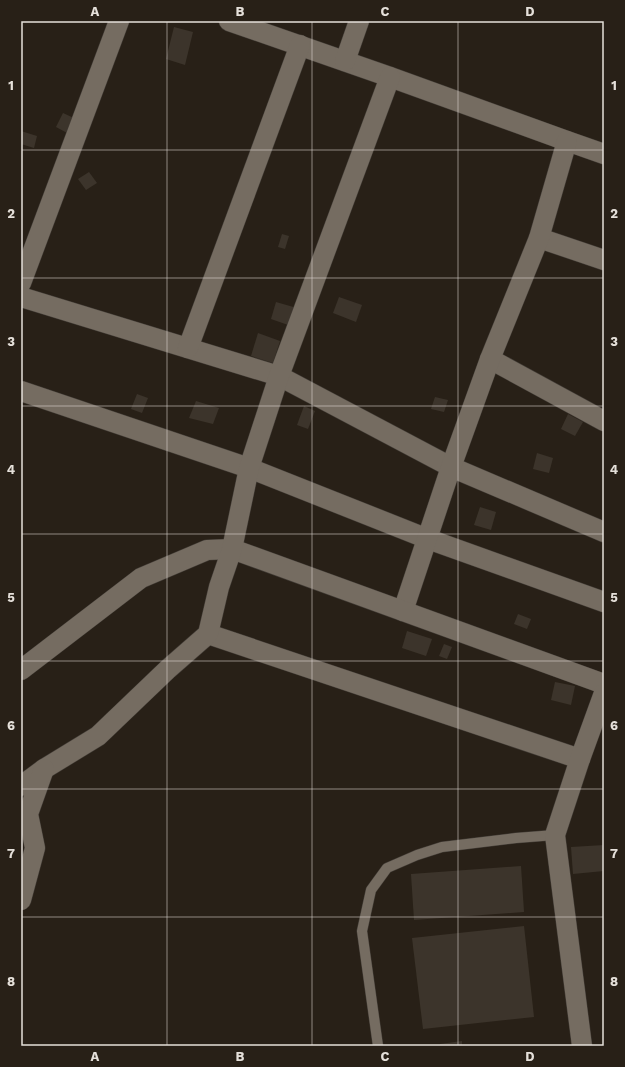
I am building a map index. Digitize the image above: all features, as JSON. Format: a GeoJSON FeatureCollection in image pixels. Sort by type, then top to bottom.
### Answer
{"type":"FeatureCollection","features":[{"type":"Feature","properties":{"kind":"street"},"geometry":{"type":"LineString","coordinates":[[21,283],[119,21]]}},
{"type":"Feature","properties":{"kind":"street"},"geometry":{"type":"LineString","coordinates":[[229,21],[346,61],[604,154]]}},
{"type":"Feature","properties":{"kind":"street"},"geometry":{"type":"LineString","coordinates":[[346,61],[359,21]]}},
{"type":"Feature","properties":{"kind":"street"},"geometry":{"type":"LineString","coordinates":[[188,348],[300,46]]}},
{"type":"Feature","properties":{"kind":"street"},"geometry":{"type":"LineString","coordinates":[[21,786],[44,769],[98,736],[168,669],[208,634],[219,587],[232,549],[249,468],[279,376],[390,77]]}},
{"type":"Feature","properties":{"kind":"street"},"geometry":{"type":"LineString","coordinates":[[403,611],[451,467],[490,359],[539,238],[568,142]]}},
{"type":"Feature","properties":{"kind":"street"},"geometry":{"type":"LineString","coordinates":[[539,238],[604,260]]}},
{"type":"Feature","properties":{"kind":"street"},"geometry":{"type":"LineString","coordinates":[[21,297],[279,376],[451,467],[604,532]]}},
{"type":"Feature","properties":{"kind":"street"},"geometry":{"type":"LineString","coordinates":[[490,359],[604,421]]}},
{"type":"Feature","properties":{"kind":"street"},"geometry":{"type":"LineString","coordinates":[[21,391],[249,468],[428,539],[604,602]]}},
{"type":"Feature","properties":{"kind":"street"},"geometry":{"type":"LineString","coordinates":[[21,670],[141,578],[207,550],[232,549],[604,684]]}},
{"type":"Feature","properties":{"kind":"street"},"geometry":{"type":"LineString","coordinates":[[208,634],[580,759]]}},
{"type":"Feature","properties":{"kind":"street"},"geometry":{"type":"LineString","coordinates":[[582,1046],[555,835],[604,693]]}},
{"type":"Feature","properties":{"kind":"street"},"geometry":{"type":"LineString","coordinates":[[21,900],[35,848],[28,814],[44,769]]}},
{"type":"Feature","properties":{"kind":"lane"},"geometry":{"type":"LineString","coordinates":[[378,1046],[362,931],[371,890],[387,868],[417,855],[442,847],[555,835]]}},
{"type":"Feature","properties":{"kind":"building"},"geometry":{"type":"Polygon","coordinates":[[[174,27],[193,32],[185,65],[166,59],[174,27]]]}},
{"type":"Feature","properties":{"kind":"building"},"geometry":{"type":"Polygon","coordinates":[[[63,113],[76,119],[69,134],[56,127],[63,113]]]}},
{"type":"Feature","properties":{"kind":"building"},"geometry":{"type":"Polygon","coordinates":[[[21,131],[37,136],[34,148],[21,144],[21,131]]]}},
{"type":"Feature","properties":{"kind":"building"},"geometry":{"type":"Polygon","coordinates":[[[89,172],[97,183],[86,190],[78,179],[89,172]]]}},
{"type":"Feature","properties":{"kind":"building"},"geometry":{"type":"Polygon","coordinates":[[[282,234],[289,236],[285,249],[278,247],[282,234]]]}},
{"type":"Feature","properties":{"kind":"building"},"geometry":{"type":"Polygon","coordinates":[[[339,297],[362,305],[356,322],[333,313],[339,297]]]}},
{"type":"Feature","properties":{"kind":"building"},"geometry":{"type":"Polygon","coordinates":[[[276,302],[297,308],[291,326],[271,319],[276,302]]]}},
{"type":"Feature","properties":{"kind":"building"},"geometry":{"type":"Polygon","coordinates":[[[258,333],[280,341],[273,363],[251,356],[258,333]]]}},
{"type":"Feature","properties":{"kind":"building"},"geometry":{"type":"Polygon","coordinates":[[[137,394],[148,398],[142,413],[131,409],[137,394]]]}},
{"type":"Feature","properties":{"kind":"building"},"geometry":{"type":"Polygon","coordinates":[[[435,397],[448,400],[444,412],[431,409],[435,397]]]}},
{"type":"Feature","properties":{"kind":"building"},"geometry":{"type":"Polygon","coordinates":[[[196,401],[219,408],[213,424],[189,418],[196,401]]]}},
{"type":"Feature","properties":{"kind":"building"},"geometry":{"type":"Polygon","coordinates":[[[304,406],[315,411],[308,429],[297,425],[304,406]]]}},
{"type":"Feature","properties":{"kind":"building"},"geometry":{"type":"Polygon","coordinates":[[[568,414],[583,422],[575,436],[561,429],[568,414]]]}},
{"type":"Feature","properties":{"kind":"building"},"geometry":{"type":"Polygon","coordinates":[[[537,453],[553,458],[549,473],[533,469],[537,453]]]}},
{"type":"Feature","properties":{"kind":"building"},"geometry":{"type":"Polygon","coordinates":[[[480,507],[496,512],[491,530],[474,525],[480,507]]]}},
{"type":"Feature","properties":{"kind":"building"},"geometry":{"type":"Polygon","coordinates":[[[518,614],[531,619],[527,629],[514,624],[518,614]]]}},
{"type":"Feature","properties":{"kind":"building"},"geometry":{"type":"Polygon","coordinates":[[[407,631],[432,639],[426,656],[402,648],[407,631]]]}},
{"type":"Feature","properties":{"kind":"building"},"geometry":{"type":"Polygon","coordinates":[[[444,644],[452,647],[447,659],[439,656],[444,644]]]}},
{"type":"Feature","properties":{"kind":"building"},"geometry":{"type":"Polygon","coordinates":[[[555,682],[575,686],[571,705],[551,700],[555,682]]]}},
{"type":"Feature","properties":{"kind":"building"},"geometry":{"type":"Polygon","coordinates":[[[604,845],[604,871],[573,874],[571,847],[604,845]]]}},
{"type":"Feature","properties":{"kind":"building"},"geometry":{"type":"Polygon","coordinates":[[[521,866],[524,912],[414,920],[411,874],[521,866]]]}},
{"type":"Feature","properties":{"kind":"building"},"geometry":{"type":"Polygon","coordinates":[[[524,926],[534,1017],[423,1029],[412,938],[524,926]]]}},
{"type":"Feature","properties":{"kind":"building"},"geometry":{"type":"Polygon","coordinates":[[[462,1041],[462,1046],[440,1046],[440,1044],[462,1041]]]}}]}
